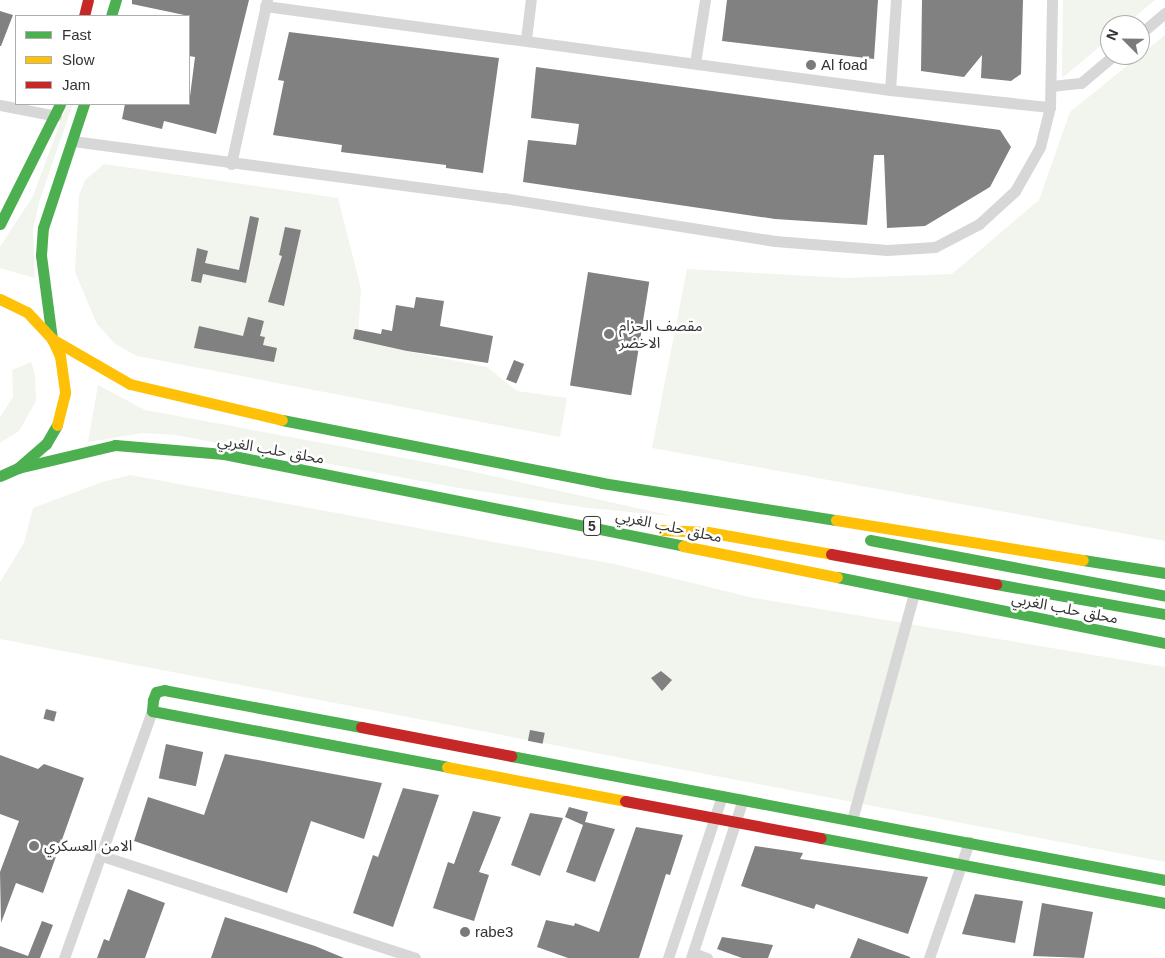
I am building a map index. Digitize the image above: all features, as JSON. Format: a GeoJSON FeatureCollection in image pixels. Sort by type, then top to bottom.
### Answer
{"type":"FeatureCollection","features":[{"type":"Feature","properties":{"kind":"main road"},"geometry":{"type":"LineString","coordinates":[[84,15],[88,0]]}},
{"type":"Feature","properties":{"kind":"main road"},"geometry":{"type":"LineString","coordinates":[[111,15],[116,0]]}},
{"type":"Feature","properties":{"kind":"main road"},"geometry":{"type":"LineString","coordinates":[[0,224],[56,116],[60,105]]}},
{"type":"Feature","properties":{"kind":"main road"},"geometry":{"type":"LineString","coordinates":[[0,489],[18,468],[46,444],[62,411],[64,374],[52,340],[41,254],[43,228],[49,202],[73,141],[84,105]]}},
{"type":"Feature","properties":{"kind":"main road"},"geometry":{"type":"LineString","coordinates":[[0,299],[27,312],[52,340]]}},
{"type":"Feature","properties":{"kind":"main road","name":"محلق حلب الغربي"},"geometry":{"type":"LineString","coordinates":[[52,340],[130,384],[235,411],[602,483],[1165,573]]}},
{"type":"Feature","properties":{"kind":"main road","name":"محلق حلب الغربي"},"geometry":{"type":"LineString","coordinates":[[18,468],[115,445],[224,454],[592,526],[914,594],[1165,643]]}},
{"type":"Feature","properties":{"kind":"main road"},"geometry":{"type":"LineString","coordinates":[[0,476],[18,468]]}},
{"type":"Feature","properties":{"kind":"main road"},"geometry":{"type":"LineString","coordinates":[[602,483],[715,511],[812,529]]}},
{"type":"Feature","properties":{"kind":"main road"},"geometry":{"type":"LineString","coordinates":[[592,526],[708,532],[1165,614]]}},
{"type":"Feature","properties":{"kind":"main road"},"geometry":{"type":"LineString","coordinates":[[862,538],[1165,596]]}},
{"type":"Feature","properties":{"kind":"main road"},"geometry":{"type":"LineString","coordinates":[[1140,569],[1165,566]]}},
{"type":"Feature","properties":{"kind":"main road"},"geometry":{"type":"LineString","coordinates":[[1165,880],[164,690],[156,692],[152,710],[1165,903]]}},
{"type":"Feature","properties":{"kind":"street"},"geometry":{"type":"LineString","coordinates":[[526,39],[531,0]]}},
{"type":"Feature","properties":{"kind":"street"},"geometry":{"type":"LineString","coordinates":[[695,62],[705,0]]}},
{"type":"Feature","properties":{"kind":"street"},"geometry":{"type":"LineString","coordinates":[[890,90],[896,0]]}},
{"type":"Feature","properties":{"kind":"street"},"geometry":{"type":"LineString","coordinates":[[73,141],[231,164],[503,198],[776,241],[887,250],[935,247],[978,224],[1015,191],[1040,147],[1050,107],[1052,0]]}},
{"type":"Feature","properties":{"kind":"street"},"geometry":{"type":"LineString","coordinates":[[231,164],[266,3],[890,90],[1050,107]]}},
{"type":"Feature","properties":{"kind":"street"},"geometry":{"type":"LineString","coordinates":[[1150,26],[1165,13]]}},
{"type":"Feature","properties":{"kind":"street"},"geometry":{"type":"LineString","coordinates":[[1051,86],[1081,83],[1102,65]]}},
{"type":"Feature","properties":{"kind":"street"},"geometry":{"type":"LineString","coordinates":[[0,105],[56,116]]}},
{"type":"Feature","properties":{"kind":"street"},"geometry":{"type":"LineString","coordinates":[[852,820],[914,594]]}},
{"type":"Feature","properties":{"kind":"street"},"geometry":{"type":"LineString","coordinates":[[64,958],[102,856],[152,710]]}},
{"type":"Feature","properties":{"kind":"street"},"geometry":{"type":"LineString","coordinates":[[668,958],[722,796]]}},
{"type":"Feature","properties":{"kind":"street"},"geometry":{"type":"LineString","coordinates":[[707,958],[692,955],[743,800]]}},
{"type":"Feature","properties":{"kind":"street"},"geometry":{"type":"LineString","coordinates":[[929,958],[969,842]]}},
{"type":"Feature","properties":{"kind":"street"},"geometry":{"type":"LineString","coordinates":[[102,856],[415,958]]}},
{"type":"Feature","properties":{"kind":"shaded area"},"geometry":{"type":"Polygon","coordinates":[[[1063,0],[1155,0],[1137,15],[1100,15],[1100,46],[1062,78],[1063,0]]]}},
{"type":"Feature","properties":{"kind":"shaded area"},"geometry":{"type":"Polygon","coordinates":[[[1165,35],[1165,541],[652,448],[687,269],[844,278],[952,274],[1039,200],[1070,112],[1128,65],[1150,65],[1150,47],[1165,35]]]}},
{"type":"Feature","properties":{"kind":"shaded area"},"geometry":{"type":"Polygon","coordinates":[[[67,105],[73,105],[40,199],[33,229],[35,278],[0,268],[0,247],[33,196],[67,105]]]}},
{"type":"Feature","properties":{"kind":"shaded area"},"geometry":{"type":"Polygon","coordinates":[[[104,164],[338,198],[361,289],[358,335],[405,344],[406,351],[487,367],[517,391],[567,398],[560,437],[137,356],[115,344],[97,324],[75,272],[79,195],[85,180],[104,164]]]}},
{"type":"Feature","properties":{"kind":"shaded area"},"geometry":{"type":"Polygon","coordinates":[[[31,362],[35,374],[36,401],[19,431],[0,443],[0,417],[13,397],[12,370],[31,362]]]}},
{"type":"Feature","properties":{"kind":"shaded area"},"geometry":{"type":"Polygon","coordinates":[[[98,385],[145,410],[452,467],[673,516],[588,508],[453,487],[175,435],[143,433],[88,442],[98,385]]]}},
{"type":"Feature","properties":{"kind":"shaded area"},"geometry":{"type":"Polygon","coordinates":[[[130,475],[614,564],[754,598],[1165,667],[1165,862],[0,639],[0,582],[24,543],[33,508],[102,482],[130,475]]]}},
{"type":"Feature","properties":{"kind":"building"},"geometry":{"type":"Polygon","coordinates":[[[132,0],[249,0],[216,134],[164,121],[162,129],[122,119],[125,105],[190,105],[195,57],[190,56],[190,15],[132,4],[132,0]]]}},
{"type":"Feature","properties":{"kind":"building"},"geometry":{"type":"Polygon","coordinates":[[[727,0],[878,0],[874,59],[722,41],[727,0]]]}},
{"type":"Feature","properties":{"kind":"building"},"geometry":{"type":"Polygon","coordinates":[[[922,0],[1023,0],[1021,74],[1011,81],[981,78],[982,55],[964,77],[921,71],[922,0]]]}},
{"type":"Feature","properties":{"kind":"building"},"geometry":{"type":"Polygon","coordinates":[[[0,11],[13,15],[1,46],[0,46],[0,11]]]}},
{"type":"Feature","properties":{"kind":"building"},"geometry":{"type":"Polygon","coordinates":[[[289,32],[499,58],[483,173],[446,168],[446,165],[341,152],[342,145],[273,135],[284,81],[278,80],[289,32]]]}},
{"type":"Feature","properties":{"kind":"building"},"geometry":{"type":"Polygon","coordinates":[[[536,67],[1000,130],[1011,147],[990,187],[925,226],[887,228],[884,155],[874,155],[867,225],[775,219],[523,182],[528,140],[576,145],[579,124],[531,118],[536,67]]]}},
{"type":"Feature","properties":{"kind":"building"},"geometry":{"type":"Polygon","coordinates":[[[250,216],[259,218],[246,283],[203,274],[201,283],[191,281],[197,248],[208,251],[205,263],[239,270],[250,216]]]}},
{"type":"Feature","properties":{"kind":"building"},"geometry":{"type":"Polygon","coordinates":[[[285,227],[301,230],[284,306],[268,302],[282,256],[279,255],[285,227]]]}},
{"type":"Feature","properties":{"kind":"building","name":"مقصف الحزام الاخضر"},"geometry":{"type":"Polygon","coordinates":[[[588,272],[649,282],[631,395],[570,386],[588,272]]]}},
{"type":"Feature","properties":{"kind":"building"},"geometry":{"type":"Polygon","coordinates":[[[416,297],[444,301],[440,326],[493,336],[488,363],[407,351],[353,339],[355,329],[381,334],[382,329],[392,331],[396,305],[414,308],[416,297]]]}},
{"type":"Feature","properties":{"kind":"building"},"geometry":{"type":"Polygon","coordinates":[[[248,317],[264,321],[260,336],[265,337],[263,345],[277,348],[274,362],[194,348],[199,326],[243,336],[248,317]]]}},
{"type":"Feature","properties":{"kind":"building"},"geometry":{"type":"Polygon","coordinates":[[[514,360],[524,364],[516,384],[506,379],[514,360]]]}},
{"type":"Feature","properties":{"kind":"building"},"geometry":{"type":"Polygon","coordinates":[[[661,671],[672,680],[662,691],[651,678],[661,671]]]}},
{"type":"Feature","properties":{"kind":"building"},"geometry":{"type":"Polygon","coordinates":[[[46,709],[57,712],[54,722],[43,719],[46,709]]]}},
{"type":"Feature","properties":{"kind":"building"},"geometry":{"type":"Polygon","coordinates":[[[530,730],[545,733],[543,744],[528,741],[530,730]]]}},
{"type":"Feature","properties":{"kind":"building"},"geometry":{"type":"Polygon","coordinates":[[[166,744],[203,752],[196,786],[159,778],[166,744]]]}},
{"type":"Feature","properties":{"kind":"building"},"geometry":{"type":"Polygon","coordinates":[[[225,754],[382,783],[364,839],[311,821],[287,893],[134,841],[148,797],[204,815],[225,754]]]}},
{"type":"Feature","properties":{"kind":"building","name":"الامن العسكري"},"geometry":{"type":"Polygon","coordinates":[[[0,755],[38,769],[44,764],[84,778],[43,893],[16,883],[1,923],[0,872],[19,821],[0,814],[0,755]]]}},
{"type":"Feature","properties":{"kind":"building"},"geometry":{"type":"Polygon","coordinates":[[[403,788],[439,795],[393,927],[353,913],[373,855],[378,857],[403,788]]]}},
{"type":"Feature","properties":{"kind":"building"},"geometry":{"type":"Polygon","coordinates":[[[569,807],[588,812],[585,822],[615,829],[595,882],[566,872],[583,825],[565,817],[569,807]]]}},
{"type":"Feature","properties":{"kind":"building"},"geometry":{"type":"Polygon","coordinates":[[[473,811],[501,817],[479,872],[489,875],[474,921],[433,908],[448,862],[454,864],[473,811]]]}},
{"type":"Feature","properties":{"kind":"building"},"geometry":{"type":"Polygon","coordinates":[[[530,813],[563,818],[540,876],[511,865],[530,813]]]}},
{"type":"Feature","properties":{"kind":"building"},"geometry":{"type":"Polygon","coordinates":[[[636,827],[683,835],[670,875],[666,874],[639,958],[568,958],[537,947],[546,920],[574,926],[575,923],[599,932],[636,827]]]}},
{"type":"Feature","properties":{"kind":"building"},"geometry":{"type":"Polygon","coordinates":[[[755,846],[803,853],[800,859],[928,877],[908,934],[816,904],[814,909],[741,886],[755,846]]]}},
{"type":"Feature","properties":{"kind":"building"},"geometry":{"type":"Polygon","coordinates":[[[128,889],[165,903],[145,958],[97,958],[104,939],[109,941],[128,889]]]}},
{"type":"Feature","properties":{"kind":"building"},"geometry":{"type":"Polygon","coordinates":[[[975,894],[1023,901],[1015,943],[962,934],[975,894]]]}},
{"type":"Feature","properties":{"kind":"building"},"geometry":{"type":"Polygon","coordinates":[[[1042,903],[1093,912],[1084,958],[1033,956],[1042,903]]]}},
{"type":"Feature","properties":{"kind":"building"},"geometry":{"type":"Polygon","coordinates":[[[225,917],[315,946],[344,958],[211,958],[225,917]]]}},
{"type":"Feature","properties":{"kind":"building"},"geometry":{"type":"Polygon","coordinates":[[[42,921],[53,925],[40,958],[0,958],[0,946],[28,956],[42,921]]]}},
{"type":"Feature","properties":{"kind":"building"},"geometry":{"type":"Polygon","coordinates":[[[722,937],[773,945],[768,958],[742,958],[717,949],[722,937]]]}},
{"type":"Feature","properties":{"kind":"building"},"geometry":{"type":"Polygon","coordinates":[[[858,938],[910,957],[910,958],[850,958],[858,938]]]}},
{"type":"Feature","properties":{"kind":"traffic: fast"},"geometry":{"type":"LineString","coordinates":[[111,15],[116,0]]}},
{"type":"Feature","properties":{"kind":"traffic: fast"},"geometry":{"type":"LineString","coordinates":[[0,224],[60,105]]}},
{"type":"Feature","properties":{"kind":"traffic: fast"},"geometry":{"type":"LineString","coordinates":[[52,339],[41,255],[43,228],[84,105]]}},
{"type":"Feature","properties":{"kind":"traffic: fast"},"geometry":{"type":"LineString","coordinates":[[282,420],[602,483],[836,520]]}},
{"type":"Feature","properties":{"kind":"traffic: fast"},"geometry":{"type":"LineString","coordinates":[[0,476],[18,468],[46,444],[57,425]]}},
{"type":"Feature","properties":{"kind":"traffic: fast"},"geometry":{"type":"LineString","coordinates":[[18,468],[115,445],[224,454],[683,546]]}},
{"type":"Feature","properties":{"kind":"traffic: fast"},"geometry":{"type":"LineString","coordinates":[[870,540],[1165,596]]}},
{"type":"Feature","properties":{"kind":"traffic: fast"},"geometry":{"type":"LineString","coordinates":[[1083,560],[1165,573]]}},
{"type":"Feature","properties":{"kind":"traffic: fast"},"geometry":{"type":"LineString","coordinates":[[837,577],[1165,643]]}},
{"type":"Feature","properties":{"kind":"traffic: fast"},"geometry":{"type":"LineString","coordinates":[[996,584],[1165,614]]}},
{"type":"Feature","properties":{"kind":"traffic: fast"},"geometry":{"type":"LineString","coordinates":[[361,727],[164,690],[156,692],[153,700],[152,711],[447,767]]}},
{"type":"Feature","properties":{"kind":"traffic: fast"},"geometry":{"type":"LineString","coordinates":[[511,756],[1165,880]]}},
{"type":"Feature","properties":{"kind":"traffic: fast"},"geometry":{"type":"LineString","coordinates":[[821,838],[1165,903]]}},
{"type":"Feature","properties":{"kind":"traffic: slow"},"geometry":{"type":"LineString","coordinates":[[0,299],[27,312],[52,339],[60,356],[65,393],[57,425]]}},
{"type":"Feature","properties":{"kind":"traffic: slow"},"geometry":{"type":"LineString","coordinates":[[52,339],[130,384],[282,420]]}},
{"type":"Feature","properties":{"kind":"traffic: slow"},"geometry":{"type":"LineString","coordinates":[[836,520],[1083,560]]}},
{"type":"Feature","properties":{"kind":"traffic: slow"},"geometry":{"type":"LineString","coordinates":[[662,530],[708,532],[831,554]]}},
{"type":"Feature","properties":{"kind":"traffic: slow"},"geometry":{"type":"LineString","coordinates":[[683,546],[837,577]]}},
{"type":"Feature","properties":{"kind":"traffic: slow"},"geometry":{"type":"LineString","coordinates":[[447,767],[625,801]]}},
{"type":"Feature","properties":{"kind":"traffic: jam"},"geometry":{"type":"LineString","coordinates":[[84,15],[88,0]]}},
{"type":"Feature","properties":{"kind":"traffic: jam"},"geometry":{"type":"LineString","coordinates":[[831,554],[996,584]]}},
{"type":"Feature","properties":{"kind":"traffic: jam"},"geometry":{"type":"LineString","coordinates":[[361,727],[511,756]]}},
{"type":"Feature","properties":{"kind":"traffic: jam"},"geometry":{"type":"LineString","coordinates":[[625,801],[821,838]]}},
{"type":"Feature","properties":{"kind":"place","name":"Al foad"},"geometry":{"type":"Point","coordinates":[811,65]}},
{"type":"Feature","properties":{"kind":"place","name":"مقصف الحزام الاخضر"},"geometry":{"type":"Point","coordinates":[609,334]}},
{"type":"Feature","properties":{"kind":"place","name":"الامن العسكري"},"geometry":{"type":"Point","coordinates":[34,846]}},
{"type":"Feature","properties":{"kind":"place","name":"rabe3"},"geometry":{"type":"Point","coordinates":[465,932]}}]}
